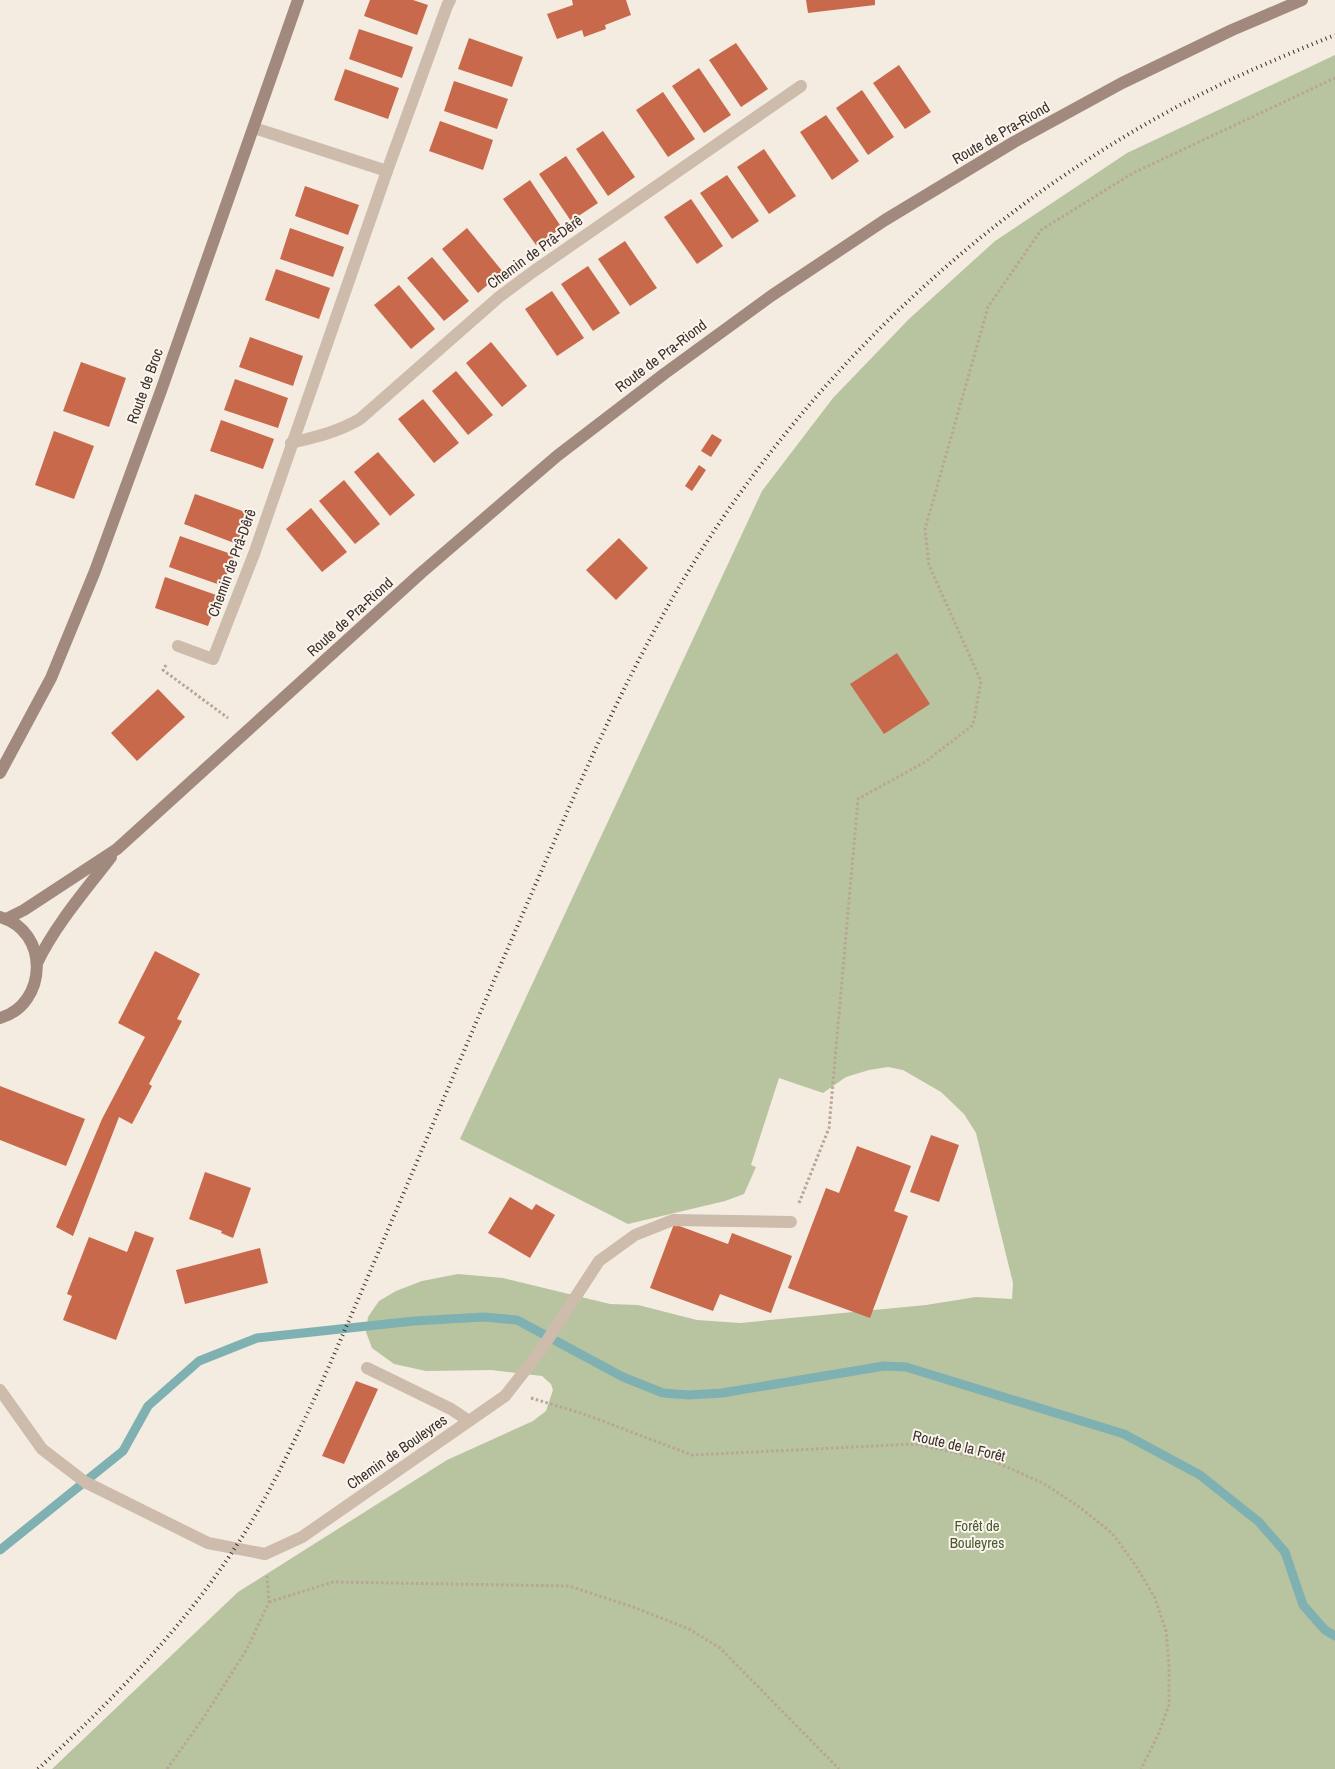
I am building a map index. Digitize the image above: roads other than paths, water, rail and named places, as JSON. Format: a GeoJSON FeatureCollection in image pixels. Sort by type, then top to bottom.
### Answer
{"type":"FeatureCollection","features":[{"type":"Feature","properties":{"kind":"main road","name":"Route de Broc"},"geometry":{"type":"LineString","coordinates":[[0,773],[51,678],[95,571],[162,388],[298,0]]}},
{"type":"Feature","properties":{"kind":"main road","name":"Route de Pra-Riond"},"geometry":{"type":"LineString","coordinates":[[3,918],[24,910],[117,849],[422,574],[557,456],[664,374],[771,296],[885,220],[1014,142],[1122,83],[1232,30],[1302,0]]}},
{"type":"Feature","properties":{"kind":"main road","name":"Route de Pra-Riond"},"geometry":{"type":"LineString","coordinates":[[37,963],[57,926],[117,849]]}},
{"type":"Feature","properties":{"kind":"main road","name":"Route de Pra-Riond"},"geometry":{"type":"LineString","coordinates":[[0,1018],[19,1008],[30,996],[36,980],[37,963],[36,955],[29,940],[18,927],[3,918]]}},
{"type":"Feature","properties":{"kind":"street","name":"Chemin de Prâ-Dêrê"},"geometry":{"type":"LineString","coordinates":[[178,646],[213,659],[254,554],[387,171],[450,0]]}},
{"type":"Feature","properties":{"kind":"street","name":"Chemin de Prâ-Dêrê"},"geometry":{"type":"LineString","coordinates":[[291,443],[347,427],[360,419],[499,297],[801,86]]}},
{"type":"Feature","properties":{"kind":"street"},"geometry":{"type":"LineString","coordinates":[[254,128],[387,171]]}},
{"type":"Feature","properties":{"kind":"street","name":"Chemin de Bouleyres"},"geometry":{"type":"LineString","coordinates":[[0,1390],[42,1449],[85,1482],[208,1543],[265,1554],[302,1537],[505,1396],[541,1350],[600,1261],[635,1235],[673,1220],[791,1222]]}},
{"type":"Feature","properties":{"kind":"street"},"geometry":{"type":"LineString","coordinates":[[367,1368],[451,1409],[469,1421]]}},
{"type":"Feature","properties":{"kind":"waterway"},"geometry":{"type":"LineString","coordinates":[[0,1550],[123,1451],[148,1406],[199,1361],[257,1338],[414,1321],[484,1317],[517,1320],[623,1377],[663,1393],[689,1395],[722,1393],[884,1366],[906,1367],[1124,1434],[1200,1475],[1259,1522],[1285,1552],[1303,1605],[1325,1630],[1335,1636]]}},
{"type":"Feature","properties":{"kind":"railway"},"geometry":{"type":"LineString","coordinates":[[38,1769],[96,1714],[177,1626],[225,1562],[247,1529],[266,1495],[318,1391],[555,840],[619,699],[642,653],[693,563],[722,519],[772,451],[826,386],[884,324],[947,266],[1013,212],[1082,163],[1155,119],[1230,80],[1335,35]]}},
{"type":"Feature","properties":{"kind":"park label","name":"Forêt de Bouleyres"},"geometry":{"type":"Point","coordinates":[977,1534]}}]}
